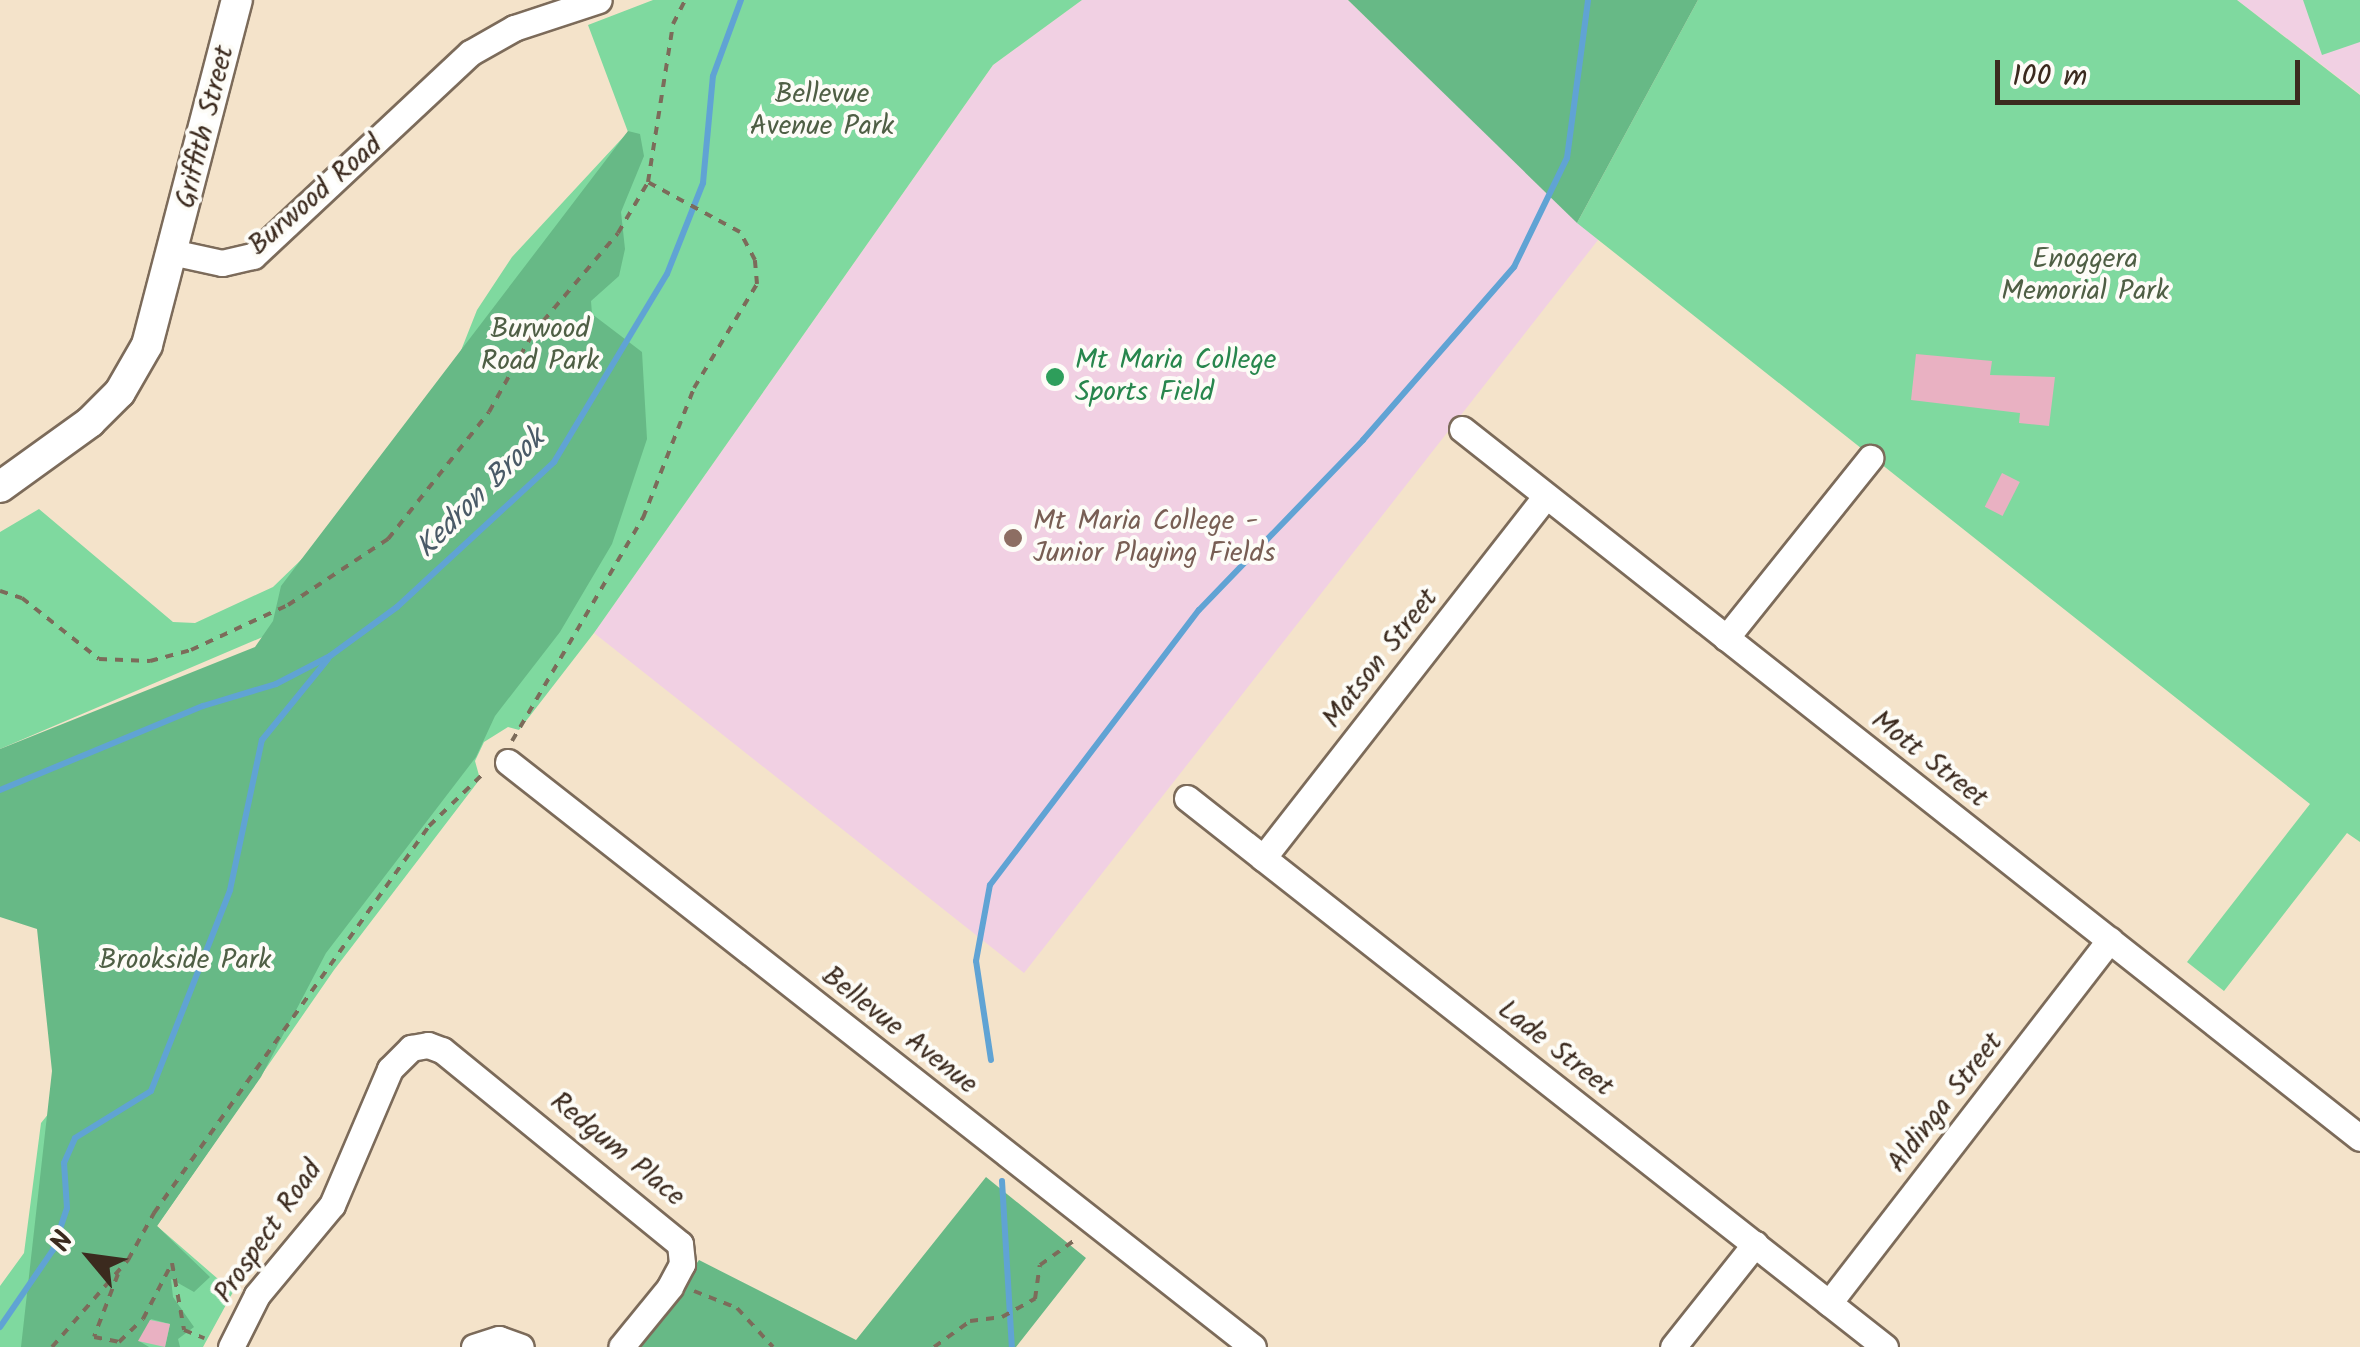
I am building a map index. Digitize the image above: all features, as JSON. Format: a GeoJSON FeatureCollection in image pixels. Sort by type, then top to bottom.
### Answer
{"type":"FeatureCollection","features":[{"type":"Feature","properties":{"kind":"street","name":"Griffith Street"},"geometry":{"type":"LineString","coordinates":[[176,253],[237,0]]}},
{"type":"Feature","properties":{"kind":"street","name":"Burwood Road"},"geometry":{"type":"LineString","coordinates":[[176,253],[222,264],[253,256],[470,53],[514,28],[599,0]]}},
{"type":"Feature","properties":{"kind":"street"},"geometry":{"type":"LineString","coordinates":[[0,487],[73,437],[120,392],[157,322],[176,253]]}},
{"type":"Feature","properties":{"kind":"street","name":"Mott Street"},"geometry":{"type":"LineString","coordinates":[[1462,429],[2360,1138]]}},
{"type":"Feature","properties":{"kind":"street"},"geometry":{"type":"LineString","coordinates":[[1726,638],[1870,458]]}},
{"type":"Feature","properties":{"kind":"street","name":"Matson Street"},"geometry":{"type":"LineString","coordinates":[[1263,858],[1546,496]]}},
{"type":"Feature","properties":{"kind":"street","name":"Bellevue Avenue"},"geometry":{"type":"LineString","coordinates":[[508,762],[1252,1347]]}},
{"type":"Feature","properties":{"kind":"street","name":"Lade Street"},"geometry":{"type":"LineString","coordinates":[[1188,798],[1885,1347]]}},
{"type":"Feature","properties":{"kind":"street","name":"Aldinga Street"},"geometry":{"type":"LineString","coordinates":[[1830,1303],[2110,940]]}},
{"type":"Feature","properties":{"kind":"street","name":"Redgum Place"},"geometry":{"type":"LineString","coordinates":[[411,1048],[442,1050],[672,1231],[682,1251],[670,1287]]}},
{"type":"Feature","properties":{"kind":"street","name":"Prospect Road"},"geometry":{"type":"LineString","coordinates":[[230,1347],[256,1295],[332,1205],[390,1069],[411,1048]]}},
{"type":"Feature","properties":{"kind":"street"},"geometry":{"type":"LineString","coordinates":[[1673,1347],[1754,1244]]}},
{"type":"Feature","properties":{"kind":"street"},"geometry":{"type":"LineString","coordinates":[[621,1347],[670,1287]]}},
{"type":"Feature","properties":{"kind":"street"},"geometry":{"type":"LineString","coordinates":[[474,1347],[499,1339],[520,1347]]}},
{"type":"Feature","properties":{"kind":"path"},"geometry":{"type":"LineString","coordinates":[[0,591],[22,598],[98,659],[150,661],[223,635],[358,564],[388,539],[473,434],[533,333],[618,233],[648,182],[673,24],[685,0]]}},
{"type":"Feature","properties":{"kind":"path"},"geometry":{"type":"LineString","coordinates":[[52,1347],[119,1270],[429,826],[476,775],[508,762],[514,732],[644,518],[694,388],[752,298],[755,260],[729,223],[648,182]]}},
{"type":"Feature","properties":{"kind":"path"},"geometry":{"type":"LineString","coordinates":[[934,1347],[970,1322],[1002,1317],[1036,1299],[1040,1266],[1076,1239]]}},
{"type":"Feature","properties":{"kind":"path"},"geometry":{"type":"LineString","coordinates":[[119,1270],[94,1336],[119,1342],[143,1320],[172,1263],[184,1330],[204,1338]]}},
{"type":"Feature","properties":{"kind":"path"},"geometry":{"type":"LineString","coordinates":[[670,1287],[737,1308],[773,1347]]}},
{"type":"Feature","properties":{"kind":"shaded area","name":"Mt Maria College - Junior Playing Fields"},"geometry":{"type":"Polygon","coordinates":[[[1082,0],[1348,0],[1598,240],[1024,973],[594,633],[993,65],[1082,0]]]}},
{"type":"Feature","properties":{"kind":"shaded area"},"geometry":{"type":"Polygon","coordinates":[[[2237,0],[2360,0],[2360,94],[2237,0]]]}},
{"type":"Feature","properties":{"kind":"green space"},"geometry":{"type":"Polygon","coordinates":[[[653,0],[1082,0],[993,65],[594,633],[519,730],[508,727],[484,742],[475,761],[480,779],[334,970],[157,1226],[233,1292],[203,1347],[0,1347],[0,1286],[24,1253],[41,1123],[66,1092],[279,630],[0,749],[0,532],[39,509],[173,622],[195,623],[273,587],[426,439],[477,310],[512,257],[628,132],[588,25],[653,0]]]}},
{"type":"Feature","properties":{"kind":"green space"},"geometry":{"type":"Polygon","coordinates":[[[1348,0],[1698,0],[1577,223],[1348,0]]]}},
{"type":"Feature","properties":{"kind":"green space","name":"Enoggera Memorial Park"},"geometry":{"type":"Polygon","coordinates":[[[1698,0],[2237,0],[2360,95],[2360,842],[2347,833],[2224,991],[2187,962],[2310,804],[1577,223],[1698,0]]]}},
{"type":"Feature","properties":{"kind":"green space"},"geometry":{"type":"Polygon","coordinates":[[[2303,0],[2360,0],[2360,42],[2322,55],[2303,0]]]}},
{"type":"Feature","properties":{"kind":"green space"},"geometry":{"type":"Polygon","coordinates":[[[628,131],[640,134],[644,156],[621,212],[625,249],[619,276],[591,301],[592,314],[642,352],[647,439],[612,544],[560,632],[495,716],[476,757],[326,953],[261,1077],[157,1226],[210,1277],[194,1292],[171,1279],[173,1297],[194,1327],[178,1339],[180,1347],[165,1347],[170,1324],[151,1319],[139,1341],[149,1347],[21,1347],[52,1071],[37,929],[0,917],[0,749],[255,647],[273,621],[281,586],[628,131]]]}},
{"type":"Feature","properties":{"kind":"green space"},"geometry":{"type":"Polygon","coordinates":[[[986,1177],[1086,1258],[1016,1347],[638,1347],[699,1260],[856,1340],[986,1177]]]}},
{"type":"Feature","properties":{"kind":"building"},"geometry":{"type":"Polygon","coordinates":[[[1916,354],[1992,361],[1990,375],[2055,377],[2049,426],[2019,423],[2020,413],[1911,400],[1916,354]]]}},
{"type":"Feature","properties":{"kind":"building"},"geometry":{"type":"Polygon","coordinates":[[[2002,473],[2020,482],[2003,516],[1985,507],[2002,473]]]}},
{"type":"Feature","properties":{"kind":"building"},"geometry":{"type":"Polygon","coordinates":[[[150,1320],[170,1324],[165,1347],[138,1341],[150,1320]]]}},
{"type":"Feature","properties":{"kind":"waterway","name":"Kedron Brook"},"geometry":{"type":"LineString","coordinates":[[0,790],[203,706],[276,684],[330,656],[397,607],[554,462],[667,274],[703,183],[713,76],[741,0]]}},
{"type":"Feature","properties":{"kind":"waterway"},"geometry":{"type":"LineString","coordinates":[[991,1060],[976,961],[990,885],[1199,610],[1363,440],[1514,267],[1567,158],[1588,0]]}},
{"type":"Feature","properties":{"kind":"waterway"},"geometry":{"type":"LineString","coordinates":[[0,1327],[53,1250],[67,1208],[64,1163],[75,1138],[151,1091],[230,890],[262,740],[328,659]]}},
{"type":"Feature","properties":{"kind":"waterway"},"geometry":{"type":"LineString","coordinates":[[1002,1181],[1012,1347]]}},
{"type":"Feature","properties":{"kind":"place","name":"Mt Maria College Sports Field"},"geometry":{"type":"Point","coordinates":[1055,377]}},
{"type":"Feature","properties":{"kind":"place","name":"Mt Maria College - Junior Playing Fields"},"geometry":{"type":"Point","coordinates":[1013,538]}},
{"type":"Feature","properties":{"kind":"park label","name":"Bellevue Avenue Park"},"geometry":{"type":"Point","coordinates":[822,111]}},
{"type":"Feature","properties":{"kind":"park label","name":"Burwood Road Park"},"geometry":{"type":"Point","coordinates":[540,346]}},
{"type":"Feature","properties":{"kind":"park label","name":"Brookside Park"},"geometry":{"type":"Point","coordinates":[185,961]}}]}
